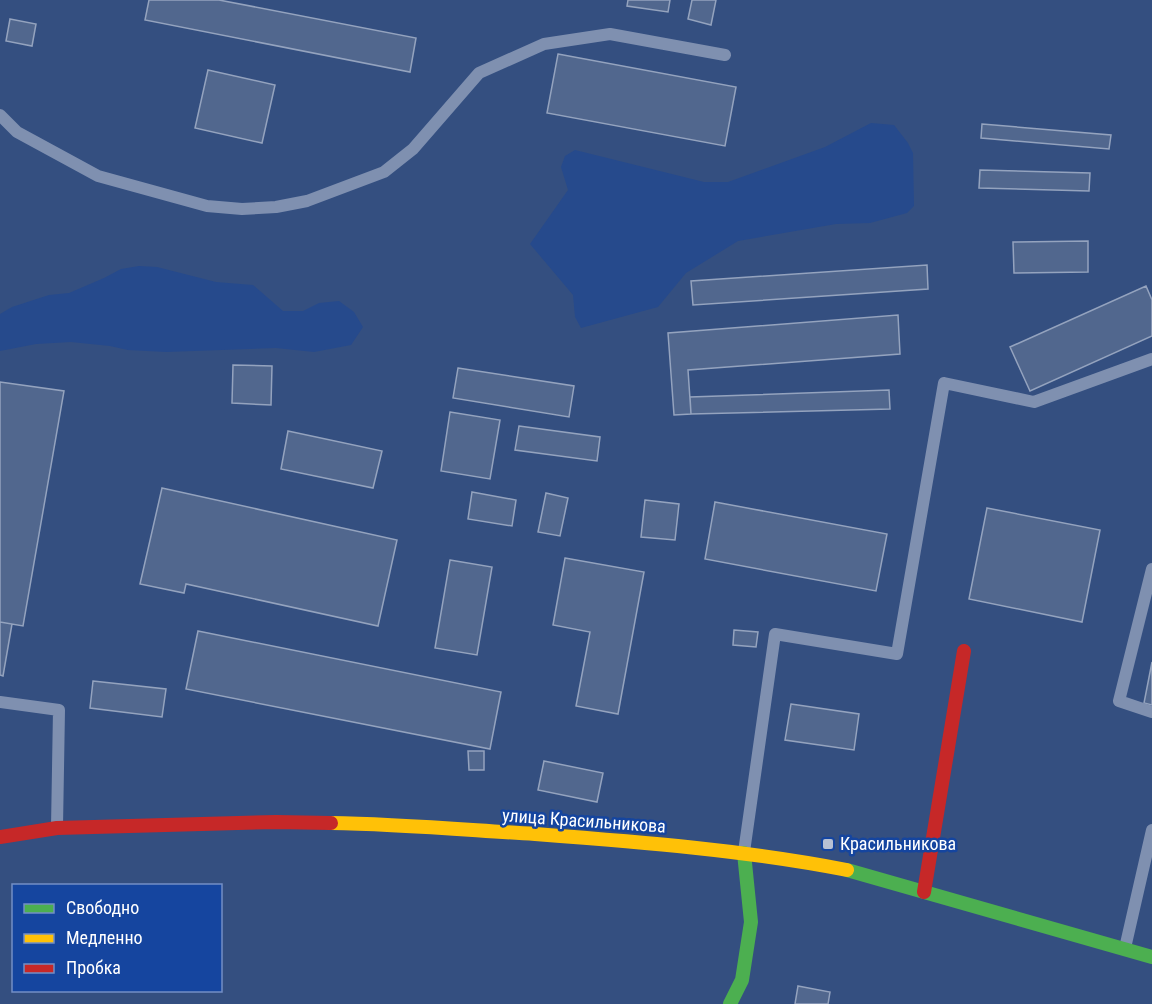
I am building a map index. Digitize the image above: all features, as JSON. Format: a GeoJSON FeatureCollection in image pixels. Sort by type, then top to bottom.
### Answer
{"type":"FeatureCollection","features":[{"type":"Feature","properties":{"kind":"main road"},"geometry":{"type":"LineString","coordinates":[[924,892],[963,651]]}},
{"type":"Feature","properties":{"kind":"main road","name":"улица Красильникова"},"geometry":{"type":"LineString","coordinates":[[0,837],[57,828],[276,822],[382,824],[661,843],[784,858],[855,872],[1152,957]]}},
{"type":"Feature","properties":{"kind":"main road"},"geometry":{"type":"LineString","coordinates":[[730,1004],[741,980],[752,922],[744,853]]}},
{"type":"Feature","properties":{"kind":"lane"},"geometry":{"type":"LineString","coordinates":[[0,115],[16,132],[98,176],[207,206],[242,209],[276,207],[307,201],[384,172],[413,149],[479,73],[544,44],[610,34],[725,56]]}},
{"type":"Feature","properties":{"kind":"lane"},"geometry":{"type":"LineString","coordinates":[[744,853],[775,634],[897,654],[944,383],[1035,402],[1152,359]]}},
{"type":"Feature","properties":{"kind":"lane"},"geometry":{"type":"LineString","coordinates":[[1152,568],[1119,701],[1152,712]]}},
{"type":"Feature","properties":{"kind":"lane"},"geometry":{"type":"LineString","coordinates":[[0,702],[59,710],[57,828]]}},
{"type":"Feature","properties":{"kind":"lane"},"geometry":{"type":"LineString","coordinates":[[1125,949],[1152,830]]}},
{"type":"Feature","properties":{"kind":"water"},"geometry":{"type":"Polygon","coordinates":[[[871,123],[894,125],[913,153],[914,206],[907,213],[870,223],[836,224],[738,241],[686,273],[658,307],[581,328],[575,317],[573,295],[530,244],[568,190],[561,167],[565,156],[575,150],[704,182],[728,182],[825,147],[871,123]]]}},
{"type":"Feature","properties":{"kind":"water"},"geometry":{"type":"Polygon","coordinates":[[[139,266],[157,267],[216,282],[253,285],[283,311],[303,311],[319,303],[339,301],[354,312],[363,327],[351,345],[314,352],[276,348],[166,352],[128,350],[71,342],[36,344],[0,351],[0,314],[12,307],[49,295],[69,293],[121,269],[139,266]]]}},
{"type":"Feature","properties":{"kind":"building"},"geometry":{"type":"Polygon","coordinates":[[[149,0],[219,0],[416,38],[410,72],[145,20],[149,0]]]}},
{"type":"Feature","properties":{"kind":"building"},"geometry":{"type":"Polygon","coordinates":[[[628,0],[670,0],[668,12],[627,6],[628,0]]]}},
{"type":"Feature","properties":{"kind":"building"},"geometry":{"type":"Polygon","coordinates":[[[692,0],[716,0],[711,25],[688,19],[692,0]]]}},
{"type":"Feature","properties":{"kind":"building"},"geometry":{"type":"Polygon","coordinates":[[[10,19],[36,24],[32,46],[6,41],[10,19]]]}},
{"type":"Feature","properties":{"kind":"building"},"geometry":{"type":"Polygon","coordinates":[[[558,54],[736,87],[725,146],[547,113],[558,54]]]}},
{"type":"Feature","properties":{"kind":"building"},"geometry":{"type":"Polygon","coordinates":[[[208,70],[275,85],[262,143],[195,128],[208,70]]]}},
{"type":"Feature","properties":{"kind":"building"},"geometry":{"type":"Polygon","coordinates":[[[982,124],[1111,135],[1109,149],[981,138],[982,124]]]}},
{"type":"Feature","properties":{"kind":"building"},"geometry":{"type":"Polygon","coordinates":[[[980,170],[1090,173],[1089,191],[979,188],[980,170]]]}},
{"type":"Feature","properties":{"kind":"building"},"geometry":{"type":"Polygon","coordinates":[[[1088,241],[1088,272],[1014,273],[1013,242],[1088,241]]]}},
{"type":"Feature","properties":{"kind":"building"},"geometry":{"type":"Polygon","coordinates":[[[927,265],[928,289],[693,305],[691,281],[927,265]]]}},
{"type":"Feature","properties":{"kind":"building"},"geometry":{"type":"Polygon","coordinates":[[[1146,286],[1152,300],[1152,336],[1030,391],[1010,347],[1146,286]]]}},
{"type":"Feature","properties":{"kind":"building"},"geometry":{"type":"Polygon","coordinates":[[[898,315],[900,354],[688,370],[691,414],[674,415],[668,333],[898,315]]]}},
{"type":"Feature","properties":{"kind":"building"},"geometry":{"type":"Polygon","coordinates":[[[233,365],[272,366],[271,405],[232,403],[233,365]]]}},
{"type":"Feature","properties":{"kind":"building"},"geometry":{"type":"Polygon","coordinates":[[[458,368],[574,386],[569,417],[453,398],[458,368]]]}},
{"type":"Feature","properties":{"kind":"building"},"geometry":{"type":"Polygon","coordinates":[[[0,382],[64,391],[23,626],[0,622],[0,382]]]}},
{"type":"Feature","properties":{"kind":"building"},"geometry":{"type":"Polygon","coordinates":[[[889,390],[890,409],[691,414],[690,397],[889,390]]]}},
{"type":"Feature","properties":{"kind":"building"},"geometry":{"type":"Polygon","coordinates":[[[450,412],[500,420],[490,479],[441,471],[450,412]]]}},
{"type":"Feature","properties":{"kind":"building"},"geometry":{"type":"Polygon","coordinates":[[[519,426],[600,437],[597,461],[515,450],[519,426]]]}},
{"type":"Feature","properties":{"kind":"building"},"geometry":{"type":"Polygon","coordinates":[[[288,431],[382,451],[373,488],[281,469],[288,431]]]}},
{"type":"Feature","properties":{"kind":"building"},"geometry":{"type":"Polygon","coordinates":[[[162,488],[397,540],[378,626],[186,584],[184,593],[140,584],[162,488]]]}},
{"type":"Feature","properties":{"kind":"building"},"geometry":{"type":"Polygon","coordinates":[[[472,492],[516,500],[512,526],[468,519],[472,492]]]}},
{"type":"Feature","properties":{"kind":"building"},"geometry":{"type":"Polygon","coordinates":[[[546,493],[568,498],[560,536],[538,532],[546,493]]]}},
{"type":"Feature","properties":{"kind":"building"},"geometry":{"type":"Polygon","coordinates":[[[645,500],[679,504],[675,540],[641,537],[645,500]]]}},
{"type":"Feature","properties":{"kind":"building"},"geometry":{"type":"Polygon","coordinates":[[[715,502],[887,534],[876,591],[705,559],[715,502]]]}},
{"type":"Feature","properties":{"kind":"building"},"geometry":{"type":"Polygon","coordinates":[[[987,508],[1100,530],[1082,622],[969,599],[987,508]]]}},
{"type":"Feature","properties":{"kind":"building"},"geometry":{"type":"Polygon","coordinates":[[[565,558],[644,572],[618,714],[576,706],[590,632],[553,625],[565,558]]]}},
{"type":"Feature","properties":{"kind":"building"},"geometry":{"type":"Polygon","coordinates":[[[450,560],[492,567],[477,655],[435,648],[450,560]]]}},
{"type":"Feature","properties":{"kind":"building"},"geometry":{"type":"Polygon","coordinates":[[[0,622],[12,624],[3,676],[0,675],[0,622]]]}},
{"type":"Feature","properties":{"kind":"building"},"geometry":{"type":"Polygon","coordinates":[[[734,630],[758,632],[756,647],[733,645],[734,630]]]}},
{"type":"Feature","properties":{"kind":"building"},"geometry":{"type":"Polygon","coordinates":[[[198,631],[501,692],[490,749],[186,689],[198,631]]]}},
{"type":"Feature","properties":{"kind":"building"},"geometry":{"type":"Polygon","coordinates":[[[1152,662],[1152,705],[1144,703],[1152,662]]]}},
{"type":"Feature","properties":{"kind":"building"},"geometry":{"type":"Polygon","coordinates":[[[93,681],[166,689],[162,717],[90,708],[93,681]]]}},
{"type":"Feature","properties":{"kind":"building"},"geometry":{"type":"Polygon","coordinates":[[[791,704],[859,714],[854,750],[785,740],[791,704]]]}},
{"type":"Feature","properties":{"kind":"building"},"geometry":{"type":"Polygon","coordinates":[[[468,751],[484,751],[484,770],[469,770],[468,751]]]}},
{"type":"Feature","properties":{"kind":"building"},"geometry":{"type":"Polygon","coordinates":[[[544,761],[603,773],[597,802],[538,790],[544,761]]]}},
{"type":"Feature","properties":{"kind":"building"},"geometry":{"type":"Polygon","coordinates":[[[798,986],[830,992],[828,1004],[795,1004],[798,986]]]}},
{"type":"Feature","properties":{"kind":"traffic: fast"},"geometry":{"type":"LineString","coordinates":[[730,1004],[742,980],[751,922],[744,853]]}},
{"type":"Feature","properties":{"kind":"traffic: fast"},"geometry":{"type":"LineString","coordinates":[[847,870],[1152,957]]}},
{"type":"Feature","properties":{"kind":"traffic: slow"},"geometry":{"type":"LineString","coordinates":[[331,823],[433,827],[653,844],[770,857],[847,870]]}},
{"type":"Feature","properties":{"kind":"traffic: jam"},"geometry":{"type":"LineString","coordinates":[[924,892],[964,651]]}},
{"type":"Feature","properties":{"kind":"traffic: jam"},"geometry":{"type":"LineString","coordinates":[[0,837],[57,828],[276,822],[331,823]]}},
{"type":"Feature","properties":{"kind":"place","name":"Красильникова"},"geometry":{"type":"Point","coordinates":[828,844]}}]}
